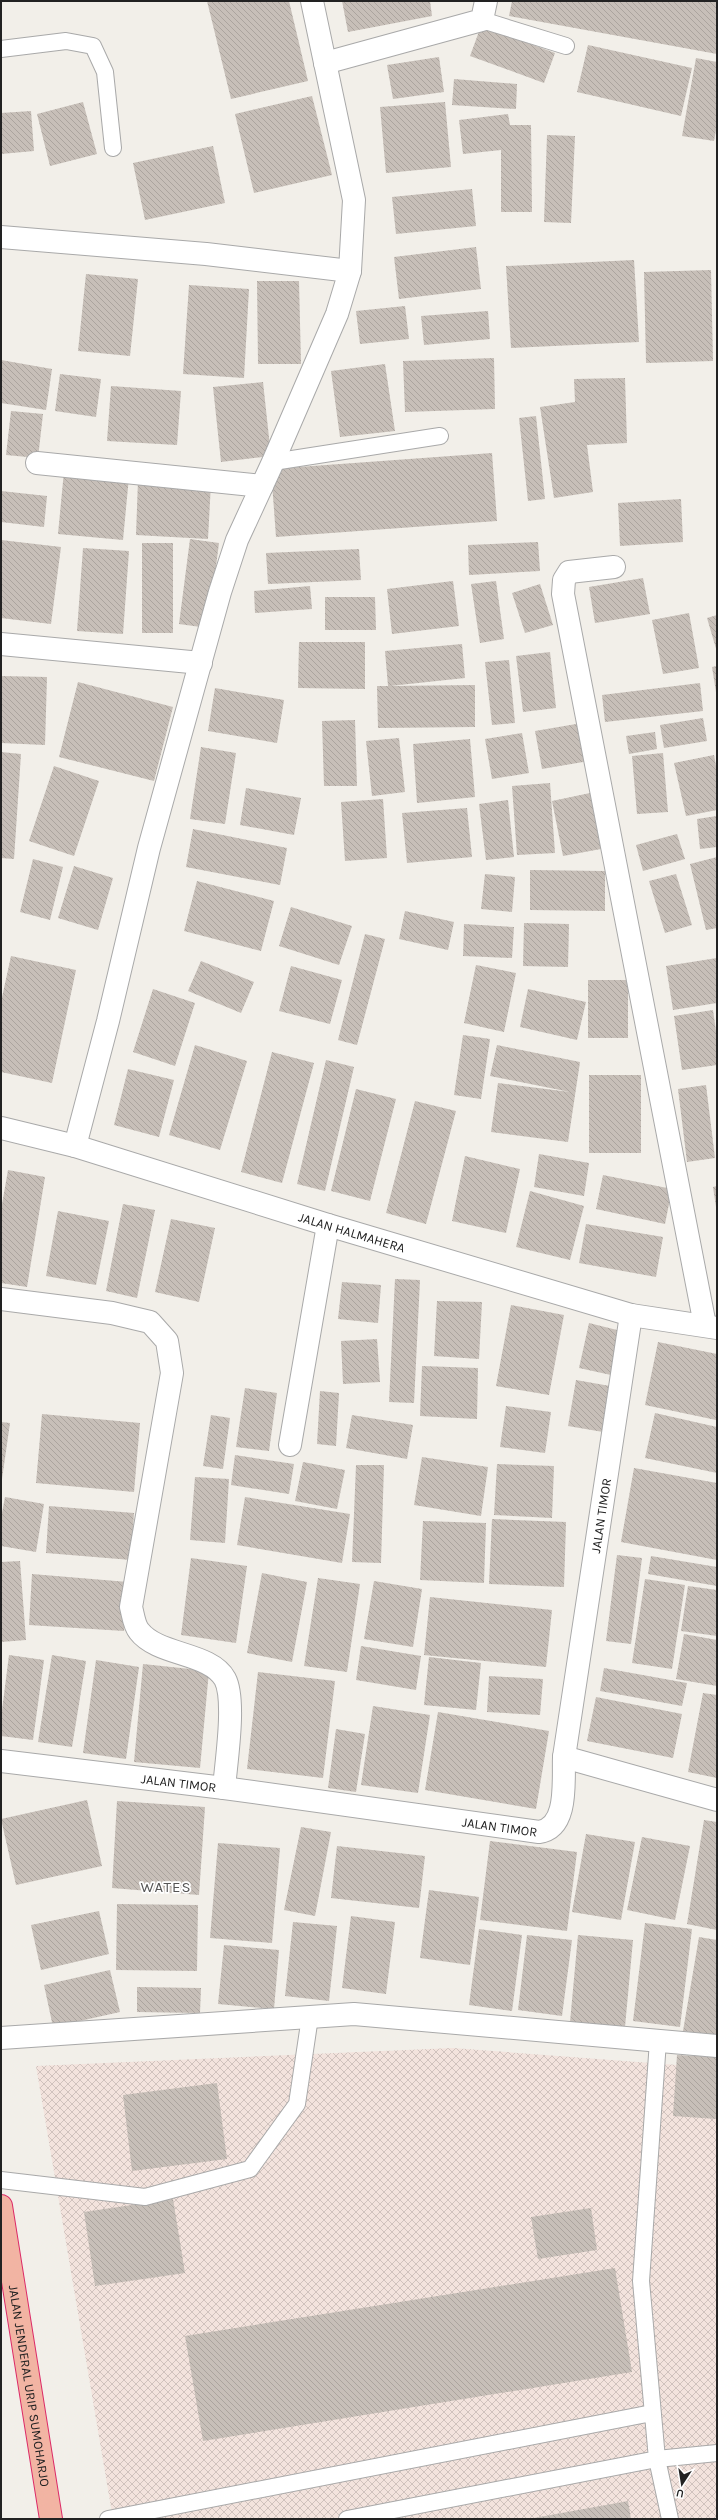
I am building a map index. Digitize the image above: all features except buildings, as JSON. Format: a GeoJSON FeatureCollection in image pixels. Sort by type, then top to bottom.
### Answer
{"type":"FeatureCollection","features":[{"type":"Feature","properties":{"kind":"highway","name":"JALAN JENDERAL URIP SUMOHARJO"},"geometry":{"type":"LineString","coordinates":[[1,2206],[51,2519]]}},
{"type":"Feature","properties":{"kind":"street"},"geometry":{"type":"LineString","coordinates":[[74,1146],[108,1021],[149,848],[237,540],[274,462],[336,314],[350,272],[354,200],[312,1]]}},
{"type":"Feature","properties":{"kind":"street"},"geometry":{"type":"LineString","coordinates":[[326,63],[484,10]]}},
{"type":"Feature","properties":{"kind":"street"},"geometry":{"type":"LineString","coordinates":[[1,237],[206,254],[350,272]]}},
{"type":"Feature","properties":{"kind":"street"},"geometry":{"type":"LineString","coordinates":[[37,463],[262,486]]}},
{"type":"Feature","properties":{"kind":"street"},"geometry":{"type":"LineString","coordinates":[[614,566],[570,572],[564,580],[563,594],[711,1327]]}},
{"type":"Feature","properties":{"kind":"street"},"geometry":{"type":"LineString","coordinates":[[1,644],[201,663]]}},
{"type":"Feature","properties":{"kind":"street","name":"JALAN HALMAHERA"},"geometry":{"type":"LineString","coordinates":[[1,1128],[74,1146],[328,1225],[631,1315],[711,1327]]}},
{"type":"Feature","properties":{"kind":"street"},"geometry":{"type":"LineString","coordinates":[[290,1445],[328,1225]]}},
{"type":"Feature","properties":{"kind":"street"},"geometry":{"type":"LineString","coordinates":[[1,1299],[112,1313],[150,1322],[167,1341],[172,1373],[131,1607],[138,1630],[160,1646],[207,1663],[224,1679],[230,1701],[224,1788]]}},
{"type":"Feature","properties":{"kind":"street","name":"JALAN TIMOR"},"geometry":{"type":"LineString","coordinates":[[1,1761],[224,1788],[539,1832],[546,1831],[554,1826],[561,1809],[564,1756],[631,1315]]}},
{"type":"Feature","properties":{"kind":"street"},"geometry":{"type":"LineString","coordinates":[[564,1756],[717,1800]]}},
{"type":"Feature","properties":{"kind":"street"},"geometry":{"type":"LineString","coordinates":[[1,2038],[354,2014],[717,2046]]}},
{"type":"Feature","properties":{"kind":"lane"},"geometry":{"type":"LineString","coordinates":[[484,10],[566,46]]}},
{"type":"Feature","properties":{"kind":"lane"},"geometry":{"type":"LineString","coordinates":[[1,49],[66,40],[93,46],[105,72],[113,148]]}},
{"type":"Feature","properties":{"kind":"lane"},"geometry":{"type":"LineString","coordinates":[[274,462],[440,436]]}},
{"type":"Feature","properties":{"kind":"lane"},"geometry":{"type":"LineString","coordinates":[[1,2180],[144,2197],[250,2169],[297,2104],[310,2017]]}},
{"type":"Feature","properties":{"kind":"lane"},"geometry":{"type":"LineString","coordinates":[[658,2042],[641,2281],[657,2459],[670,2519]]}},
{"type":"Feature","properties":{"kind":"lane"},"geometry":{"type":"LineString","coordinates":[[108,2519],[652,2414]]}},
{"type":"Feature","properties":{"kind":"lane"},"geometry":{"type":"LineString","coordinates":[[347,2519],[657,2459],[717,2453]]}},
{"type":"Feature","properties":{"kind":"shaded area"},"geometry":{"type":"Polygon","coordinates":[[[453,2048],[717,2068],[717,2519],[113,2519],[36,2066],[453,2048]]]}},
{"type":"Feature","properties":{"kind":"district","name":"WATES"},"geometry":{"type":"Point","coordinates":[166,1887]}}]}
